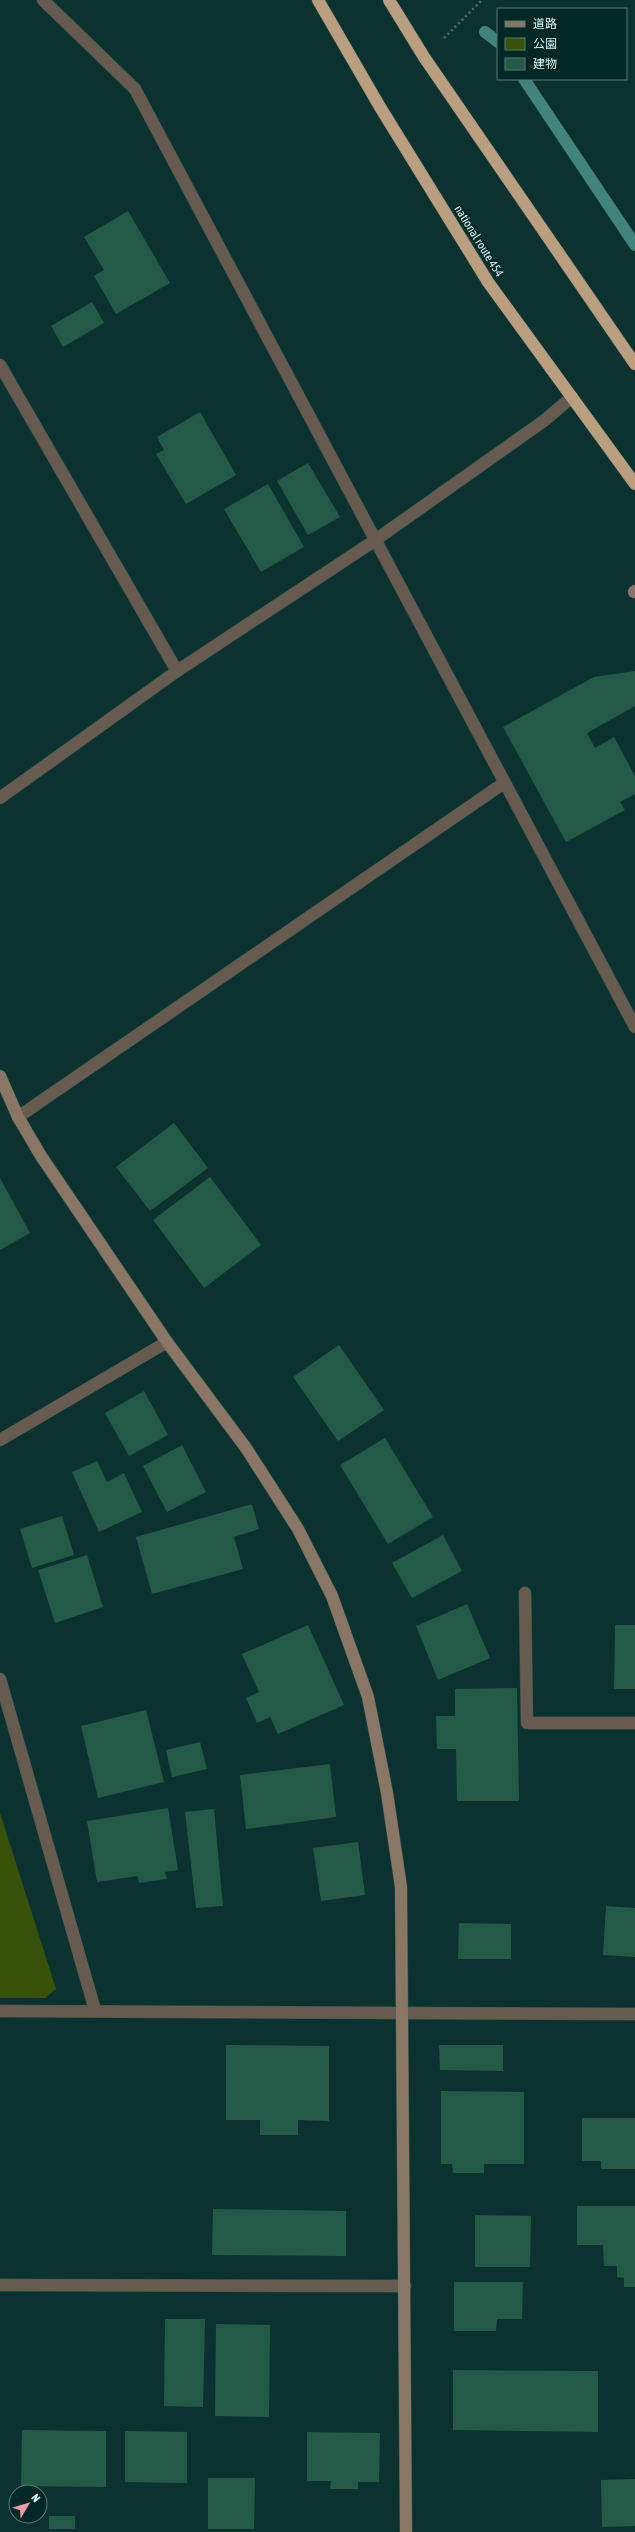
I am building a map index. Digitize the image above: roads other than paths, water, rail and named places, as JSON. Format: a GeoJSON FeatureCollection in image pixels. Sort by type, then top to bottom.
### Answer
{"type":"FeatureCollection","features":[{"type":"Feature","properties":{"kind":"highway","name":"national route 454"},"geometry":{"type":"LineString","coordinates":[[318,0],[380,108],[488,282],[635,484]]}},
{"type":"Feature","properties":{"kind":"highway"},"geometry":{"type":"LineString","coordinates":[[389,0],[424,58],[635,364]]}},
{"type":"Feature","properties":{"kind":"street"},"geometry":{"type":"LineString","coordinates":[[43,0],[134,89],[374,541],[635,1027]]}},
{"type":"Feature","properties":{"kind":"street"},"geometry":{"type":"LineString","coordinates":[[0,365],[177,671]]}},
{"type":"Feature","properties":{"kind":"street"},"geometry":{"type":"LineString","coordinates":[[0,798],[177,671],[374,541],[545,420],[572,398]]}},
{"type":"Feature","properties":{"kind":"street"},"geometry":{"type":"LineString","coordinates":[[18,1117],[504,783]]}},
{"type":"Feature","properties":{"kind":"street"},"geometry":{"type":"LineString","coordinates":[[0,1076],[18,1117],[41,1156],[166,1342],[246,1448],[298,1528],[332,1596],[368,1697],[387,1793],[401,1887],[406,2532]]}},
{"type":"Feature","properties":{"kind":"street"},"geometry":{"type":"LineString","coordinates":[[0,1440],[166,1342]]}},
{"type":"Feature","properties":{"kind":"street"},"geometry":{"type":"LineString","coordinates":[[525,1593],[527,1723],[635,1723]]}},
{"type":"Feature","properties":{"kind":"street"},"geometry":{"type":"LineString","coordinates":[[0,1679],[95,2010]]}},
{"type":"Feature","properties":{"kind":"street"},"geometry":{"type":"LineString","coordinates":[[0,2011],[95,2010],[635,2014]]}},
{"type":"Feature","properties":{"kind":"street"},"geometry":{"type":"LineString","coordinates":[[0,2285],[405,2286]]}},
{"type":"Feature","properties":{"kind":"waterway"},"geometry":{"type":"LineString","coordinates":[[485,32],[497,41]]}},
{"type":"Feature","properties":{"kind":"waterway"},"geometry":{"type":"LineString","coordinates":[[525,80],[635,245]]}}]}
